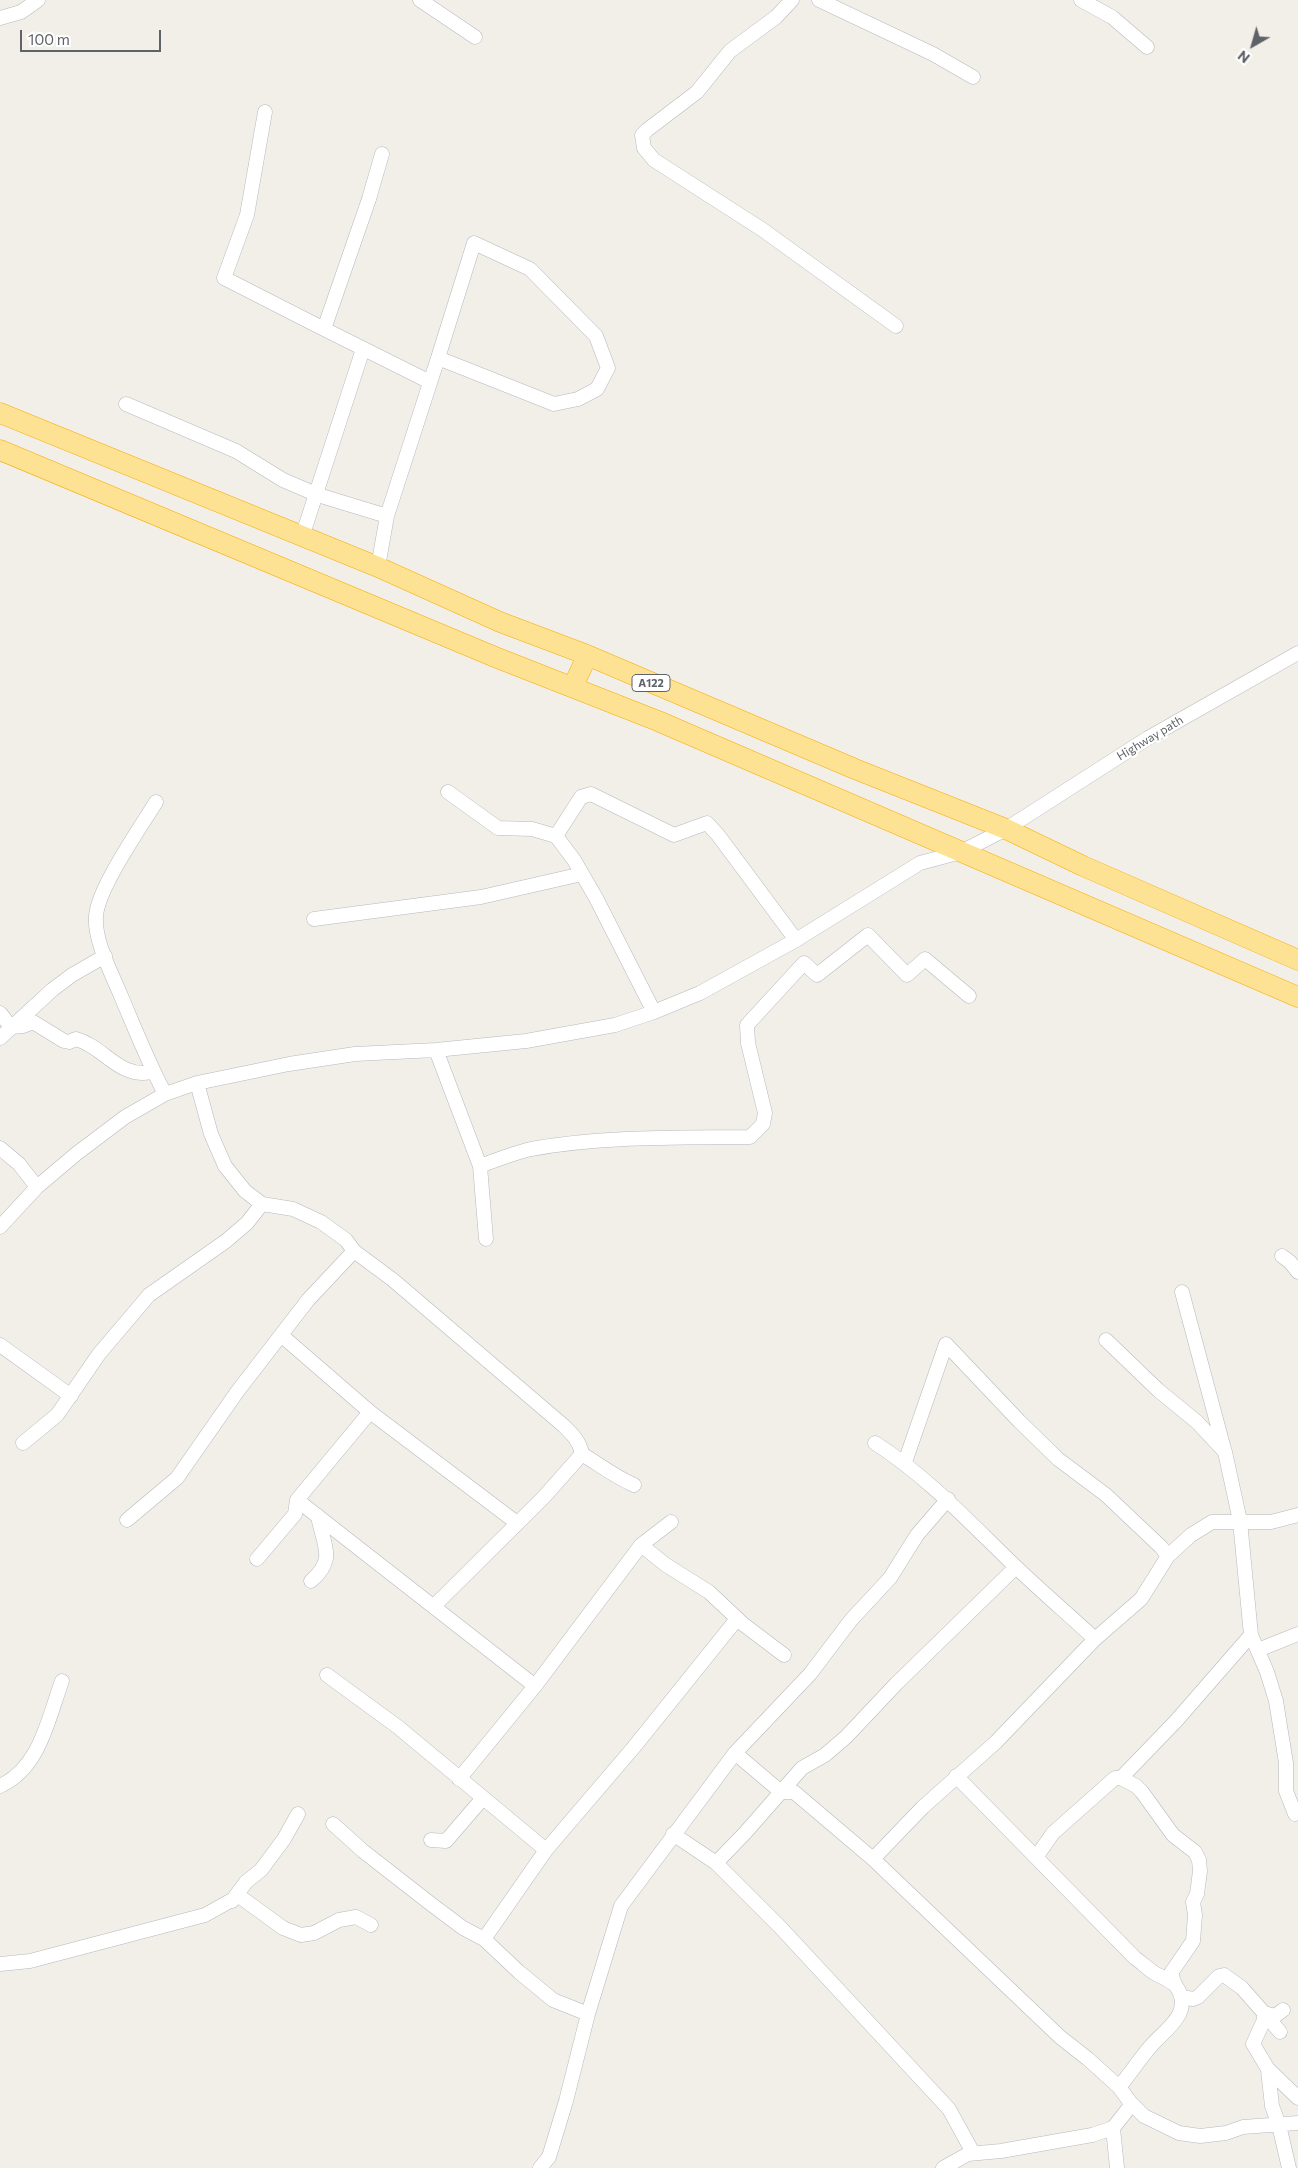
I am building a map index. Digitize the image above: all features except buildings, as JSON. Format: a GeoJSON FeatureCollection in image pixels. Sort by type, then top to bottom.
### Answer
{"type":"FeatureCollection","features":[{"type":"Feature","properties":{"kind":"highway","name":"A122"},"geometry":{"type":"LineString","coordinates":[[0,414],[378,568],[500,622],[582,653],[855,770],[1006,829],[1083,866],[1298,960]]}},
{"type":"Feature","properties":{"kind":"highway","name":"A122"},"geometry":{"type":"LineString","coordinates":[[0,450],[495,657],[658,721],[1298,997]]}},
{"type":"Feature","properties":{"kind":"highway"},"geometry":{"type":"LineString","coordinates":[[574,687],[576,677],[586,655],[582,653]]}},
{"type":"Feature","properties":{"kind":"street"},"geometry":{"type":"LineString","coordinates":[[420,0],[475,37]]}},
{"type":"Feature","properties":{"kind":"street"},"geometry":{"type":"LineString","coordinates":[[792,0],[776,17],[730,51],[697,92],[642,135],[644,148],[654,160],[763,230],[896,326]]}},
{"type":"Feature","properties":{"kind":"street"},"geometry":{"type":"LineString","coordinates":[[819,0],[933,54],[973,77]]}},
{"type":"Feature","properties":{"kind":"street"},"geometry":{"type":"LineString","coordinates":[[1081,0],[1112,16],[1147,47]]}},
{"type":"Feature","properties":{"kind":"street"},"geometry":{"type":"LineString","coordinates":[[0,18],[33,2]]}},
{"type":"Feature","properties":{"kind":"street"},"geometry":{"type":"LineString","coordinates":[[265,112],[247,215],[224,278],[430,382]]}},
{"type":"Feature","properties":{"kind":"street"},"geometry":{"type":"LineString","coordinates":[[324,329],[369,199],[382,154]]}},
{"type":"Feature","properties":{"kind":"street"},"geometry":{"type":"LineString","coordinates":[[378,568],[387,516],[474,243],[530,269],[596,336],[608,368],[597,390],[578,399],[554,404],[438,358]]}},
{"type":"Feature","properties":{"kind":"street"},"geometry":{"type":"LineString","coordinates":[[302,537],[363,349]]}},
{"type":"Feature","properties":{"kind":"street"},"geometry":{"type":"LineString","coordinates":[[126,404],[236,451],[283,480],[316,495],[387,516]]}},
{"type":"Feature","properties":{"kind":"street","name":"Highway path"},"geometry":{"type":"LineString","coordinates":[[0,1228],[37,1187],[101,1135],[126,1117],[165,1094],[197,1083],[290,1064],[355,1054],[436,1050],[526,1041],[615,1025],[654,1012],[700,993],[796,940],[920,863],[962,852],[1006,829],[1148,738],[1298,653]]}},
{"type":"Feature","properties":{"kind":"street"},"geometry":{"type":"LineString","coordinates":[[448,792],[498,828],[532,829],[556,836],[582,874],[654,1012]]}},
{"type":"Feature","properties":{"kind":"street"},"geometry":{"type":"LineString","coordinates":[[556,836],[580,797],[591,794],[674,835],[707,823],[796,940]]}},
{"type":"Feature","properties":{"kind":"street"},"geometry":{"type":"LineString","coordinates":[[156,802],[112,875],[100,898],[96,917],[98,935],[105,956],[153,1072],[165,1094]]}},
{"type":"Feature","properties":{"kind":"street"},"geometry":{"type":"LineString","coordinates":[[314,919],[481,897],[582,874]]}},
{"type":"Feature","properties":{"kind":"street"},"geometry":{"type":"LineString","coordinates":[[480,1166],[530,1150],[592,1142],[662,1138],[750,1137],[762,1124],[765,1113],[748,1043],[748,1025],[804,963],[817,976],[868,935],[907,975],[925,959],[968,996]]}},
{"type":"Feature","properties":{"kind":"street"},"geometry":{"type":"LineString","coordinates":[[0,1038],[72,975],[105,956]]}},
{"type":"Feature","properties":{"kind":"street"},"geometry":{"type":"LineString","coordinates":[[0,1013],[11,1027]]}},
{"type":"Feature","properties":{"kind":"street"},"geometry":{"type":"LineString","coordinates":[[11,1027],[23,1026],[33,1022],[64,1041],[69,1042],[76,1039],[86,1042],[129,1071],[140,1075],[153,1072]]}},
{"type":"Feature","properties":{"kind":"street"},"geometry":{"type":"LineString","coordinates":[[436,1050],[480,1166],[486,1239]]}},
{"type":"Feature","properties":{"kind":"street"},"geometry":{"type":"LineString","coordinates":[[197,1083],[210,1134],[225,1166],[245,1191],[262,1204],[293,1209],[321,1222],[346,1240],[354,1251],[392,1280],[564,1426],[574,1436],[581,1448],[582,1454],[616,1477],[634,1485]]}},
{"type":"Feature","properties":{"kind":"street"},"geometry":{"type":"LineString","coordinates":[[0,1148],[19,1164],[37,1187]]}},
{"type":"Feature","properties":{"kind":"street"},"geometry":{"type":"LineString","coordinates":[[24,1443],[48,1424],[71,1396],[99,1354],[149,1295],[226,1240],[247,1223],[262,1204]]}},
{"type":"Feature","properties":{"kind":"street"},"geometry":{"type":"LineString","coordinates":[[127,1520],[177,1478],[237,1392],[308,1300],[354,1251]]}},
{"type":"Feature","properties":{"kind":"street"},"geometry":{"type":"LineString","coordinates":[[1282,1256],[1298,1272]]}},
{"type":"Feature","properties":{"kind":"street"},"geometry":{"type":"LineString","coordinates":[[1182,1292],[1225,1452],[1240,1521],[1251,1635],[1276,1701],[1286,1763],[1286,1791],[1295,1814]]}},
{"type":"Feature","properties":{"kind":"street"},"geometry":{"type":"LineString","coordinates":[[281,1335],[370,1412],[517,1523]]}},
{"type":"Feature","properties":{"kind":"street"},"geometry":{"type":"LineString","coordinates":[[1106,1340],[1158,1390],[1197,1422],[1225,1452]]}},
{"type":"Feature","properties":{"kind":"street"},"geometry":{"type":"LineString","coordinates":[[905,1462],[946,1344],[1019,1422],[1058,1459],[1106,1496],[1161,1547],[1168,1556]]}},
{"type":"Feature","properties":{"kind":"street"},"geometry":{"type":"LineString","coordinates":[[0,1345],[71,1396]]}},
{"type":"Feature","properties":{"kind":"street"},"geometry":{"type":"LineString","coordinates":[[257,1559],[294,1514],[297,1500],[370,1412]]}},
{"type":"Feature","properties":{"kind":"street"},"geometry":{"type":"LineString","coordinates":[[875,1443],[905,1462],[948,1499],[1016,1567],[1095,1639]]}},
{"type":"Feature","properties":{"kind":"street"},"geometry":{"type":"LineString","coordinates":[[434,1606],[543,1498],[582,1454]]}},
{"type":"Feature","properties":{"kind":"street"},"geometry":{"type":"LineString","coordinates":[[540,2168],[549,2156],[566,2101],[588,2014],[621,1906],[735,1753],[810,1674],[851,1620],[890,1578],[917,1535],[948,1499]]}},
{"type":"Feature","properties":{"kind":"street"},"geometry":{"type":"LineString","coordinates":[[297,1500],[535,1686]]}},
{"type":"Feature","properties":{"kind":"street"},"geometry":{"type":"LineString","coordinates":[[873,1859],[923,1807],[996,1742],[1095,1639],[1141,1599],[1168,1556],[1191,1535],[1212,1522],[1271,1522],[1298,1515]]}},
{"type":"Feature","properties":{"kind":"street"},"geometry":{"type":"LineString","coordinates":[[311,1581],[321,1572],[328,1554],[321,1534],[318,1516]]}},
{"type":"Feature","properties":{"kind":"street"},"geometry":{"type":"LineString","coordinates":[[460,1780],[535,1686],[641,1545],[671,1522]]}},
{"type":"Feature","properties":{"kind":"street"},"geometry":{"type":"LineString","coordinates":[[641,1545],[666,1565],[709,1592],[737,1619],[784,1655]]}},
{"type":"Feature","properties":{"kind":"street"},"geometry":{"type":"LineString","coordinates":[[716,1863],[745,1834],[802,1768],[825,1755],[846,1737],[896,1684],[1016,1567]]}},
{"type":"Feature","properties":{"kind":"street"},"geometry":{"type":"LineString","coordinates":[[484,1939],[546,1850],[634,1747],[737,1619]]}},
{"type":"Feature","properties":{"kind":"street"},"geometry":{"type":"LineString","coordinates":[[1258,1650],[1298,1634]]}},
{"type":"Feature","properties":{"kind":"street"},"geometry":{"type":"LineString","coordinates":[[1121,1778],[1176,1721],[1251,1635]]}},
{"type":"Feature","properties":{"kind":"street"},"geometry":{"type":"LineString","coordinates":[[327,1675],[398,1726],[460,1780],[546,1850]]}},
{"type":"Feature","properties":{"kind":"street"},"geometry":{"type":"LineString","coordinates":[[0,1786],[23,1771],[36,1752],[62,1681]]}},
{"type":"Feature","properties":{"kind":"street"},"geometry":{"type":"LineString","coordinates":[[735,1753],[781,1792],[794,1792],[873,1859],[1060,2037],[1119,2087],[1144,2116],[1179,2133],[1200,2136],[1226,2133],[1244,2127],[1298,2123]]}},
{"type":"Feature","properties":{"kind":"street"},"geometry":{"type":"LineString","coordinates":[[971,1764],[973,1792]]}},
{"type":"Feature","properties":{"kind":"street"},"geometry":{"type":"LineString","coordinates":[[956,1776],[1037,1856],[1135,1958],[1152,1972],[1178,1991],[1193,1998],[1198,1997],[1219,1976],[1224,1975],[1242,1988],[1280,2032]]}},
{"type":"Feature","properties":{"kind":"street"},"geometry":{"type":"LineString","coordinates":[[1037,1856],[1053,1834],[1067,1820],[1084,1808],[1115,1778],[1121,1778],[1136,1786],[1142,1792],[1173,1836],[1195,1852],[1199,1860],[1200,1871],[1197,1894],[1193,1902],[1195,1916],[1193,1941],[1172,1973],[1178,1991],[1180,2013],[1172,2028],[1151,2046],[1134,2071],[1119,2087]]}},
{"type":"Feature","properties":{"kind":"street"},"geometry":{"type":"LineString","coordinates":[[431,1840],[446,1841],[482,1798]]}},
{"type":"Feature","properties":{"kind":"street"},"geometry":{"type":"LineString","coordinates":[[232,1900],[246,1882],[261,1870],[284,1839],[298,1814]]}},
{"type":"Feature","properties":{"kind":"street"},"geometry":{"type":"LineString","coordinates":[[333,1824],[363,1851],[431,1904],[463,1928],[484,1939],[553,2000],[588,2014]]}},
{"type":"Feature","properties":{"kind":"street"},"geometry":{"type":"LineString","coordinates":[[673,1834],[716,1863],[780,1927],[949,2109],[971,2149],[968,2154]]}},
{"type":"Feature","properties":{"kind":"street"},"geometry":{"type":"LineString","coordinates":[[0,1964],[30,1962],[195,1918],[205,1915],[240,1896],[283,1928],[301,1935],[314,1933],[339,1920],[356,1917],[371,1925]]}},
{"type":"Feature","properties":{"kind":"street"},"geometry":{"type":"LineString","coordinates":[[1264,2013],[1274,2016],[1283,2010]]}},
{"type":"Feature","properties":{"kind":"street"},"geometry":{"type":"LineString","coordinates":[[1264,2013],[1264,2020],[1253,2044],[1268,2069],[1298,2098]]}},
{"type":"Feature","properties":{"kind":"street"},"geometry":{"type":"LineString","coordinates":[[1268,2069],[1272,2106],[1290,2168]]}},
{"type":"Feature","properties":{"kind":"street"},"geometry":{"type":"LineString","coordinates":[[943,2168],[968,2154],[1060,2142],[1113,2128],[1132,2104]]}},
{"type":"Feature","properties":{"kind":"street"},"geometry":{"type":"LineString","coordinates":[[1113,2128],[1117,2168]]}}]}
